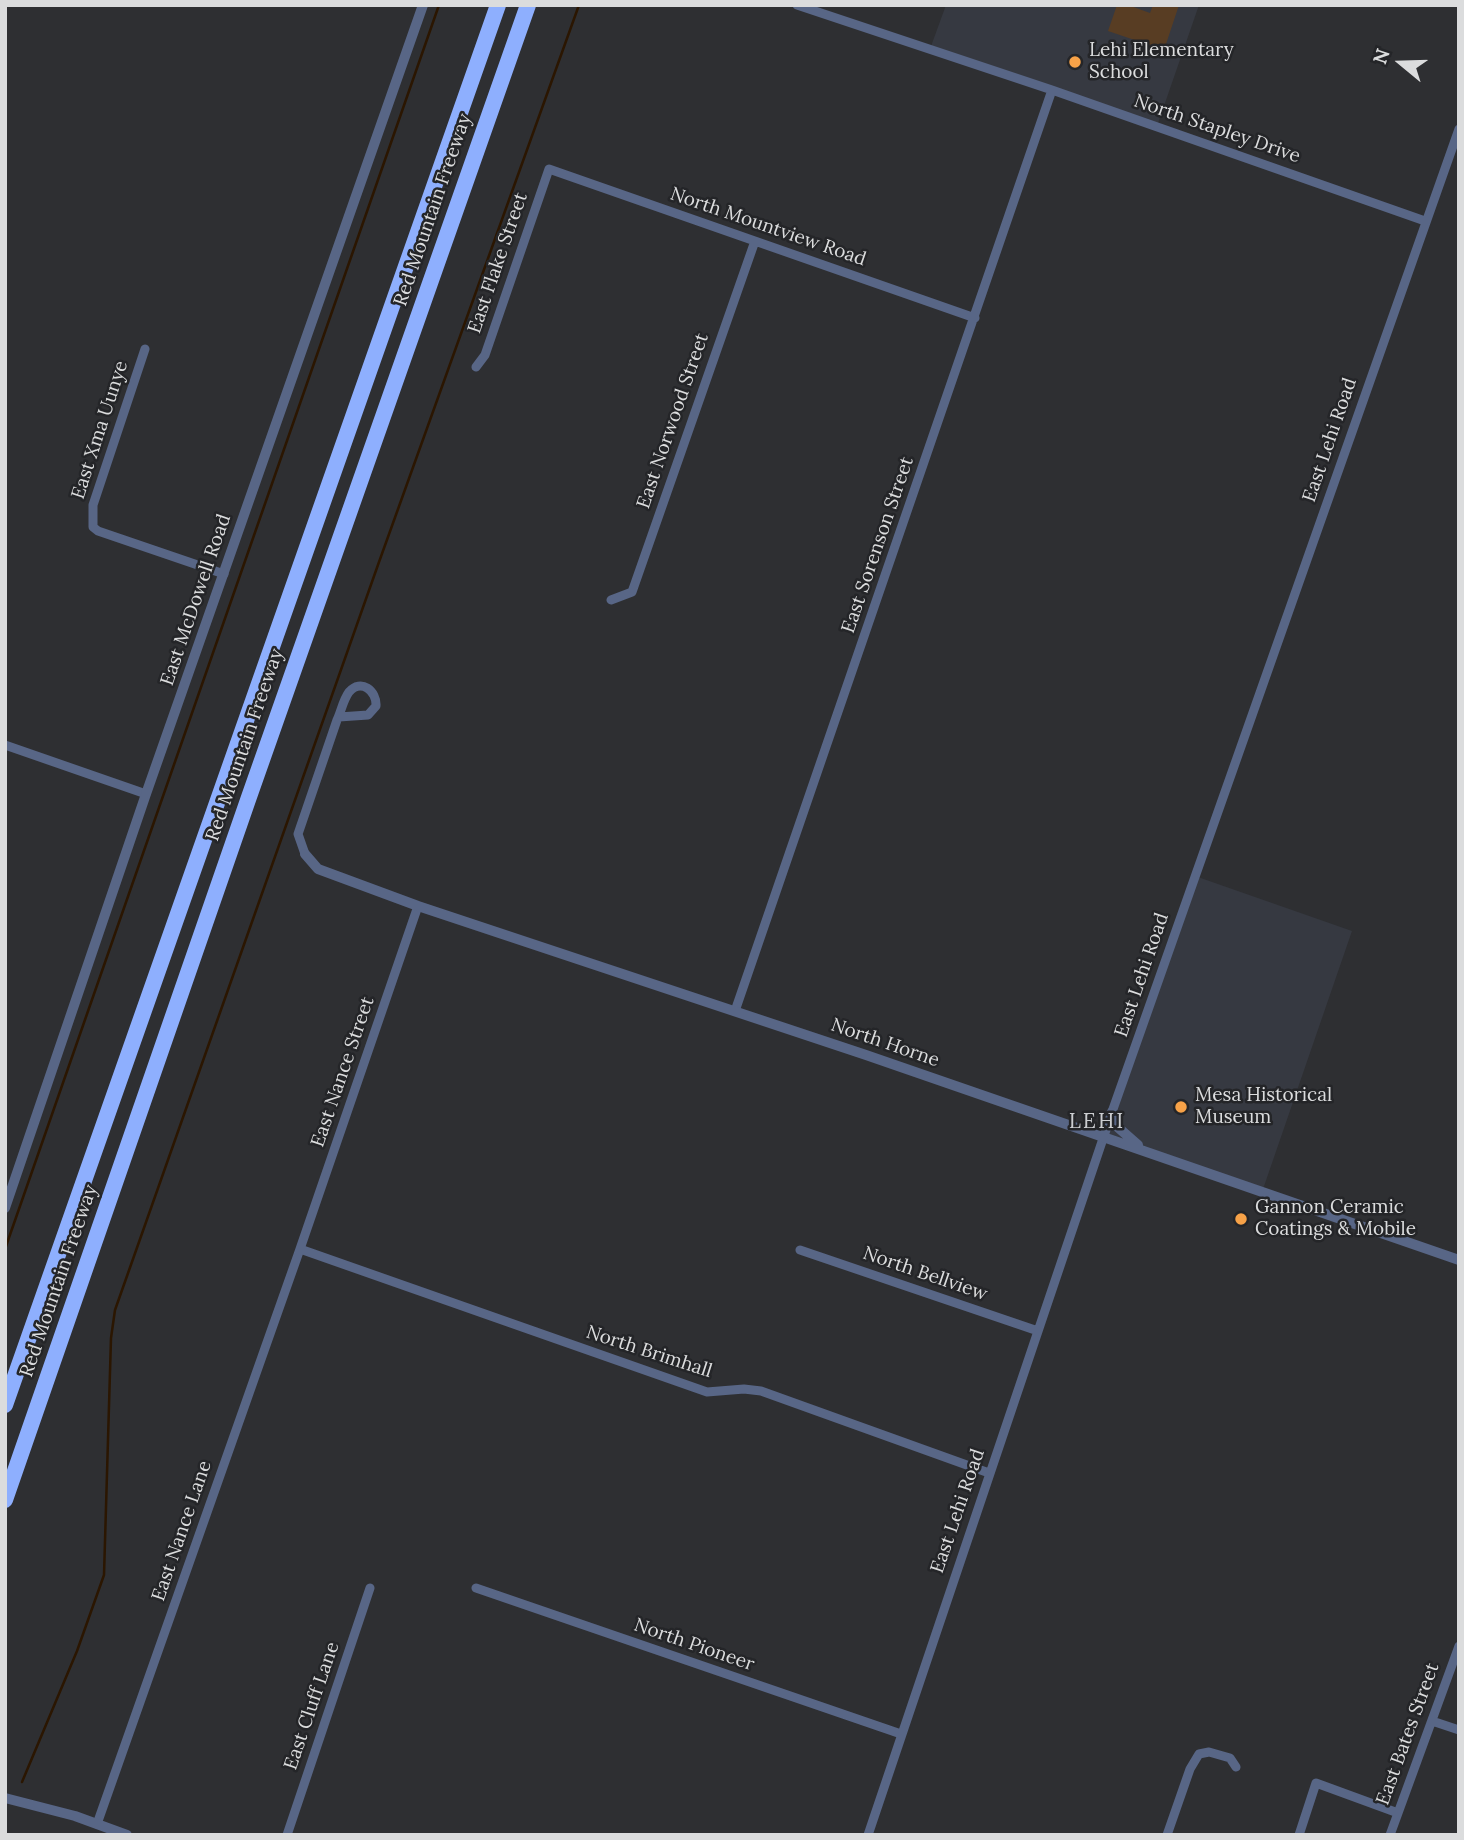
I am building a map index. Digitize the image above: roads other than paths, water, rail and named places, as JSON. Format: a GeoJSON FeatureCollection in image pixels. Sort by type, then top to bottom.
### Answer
{"type":"FeatureCollection","features":[{"type":"Feature","properties":{"kind":"highway","name":"Red Mountain Freeway"},"geometry":{"type":"LineString","coordinates":[[5,1405],[498,5]]}},
{"type":"Feature","properties":{"kind":"highway","name":"Red Mountain Freeway"},"geometry":{"type":"LineString","coordinates":[[5,1500],[528,5]]}},
{"type":"Feature","properties":{"kind":"street","name":"East McDowell Road"},"geometry":{"type":"LineString","coordinates":[[5,1208],[146,794],[423,5]]}},
{"type":"Feature","properties":{"kind":"street","name":"North Stapley Drive"},"geometry":{"type":"LineString","coordinates":[[797,5],[1052,90],[1425,221]]}},
{"type":"Feature","properties":{"kind":"street","name":"East Sorenson Street"},"geometry":{"type":"LineString","coordinates":[[735,1011],[1052,90]]}},
{"type":"Feature","properties":{"kind":"street","name":"East Lehi Road"},"geometry":{"type":"LineString","coordinates":[[868,1835],[1112,1112],[1459,130]]}},
{"type":"Feature","properties":{"kind":"street","name":"North Mountview Road"},"geometry":{"type":"LineString","coordinates":[[549,169],[975,318]]}},
{"type":"Feature","properties":{"kind":"street","name":"East Flake Street"},"geometry":{"type":"LineString","coordinates":[[476,367],[485,355],[549,169]]}},
{"type":"Feature","properties":{"kind":"street","name":"East Norwood Street"},"geometry":{"type":"LineString","coordinates":[[611,600],[632,592],[755,242]]}},
{"type":"Feature","properties":{"kind":"street","name":"East Xma Uunye"},"geometry":{"type":"LineString","coordinates":[[145,349],[93,505],[92,523],[95,530],[223,574]]}},
{"type":"Feature","properties":{"kind":"street"},"geometry":{"type":"LineString","coordinates":[[305,855],[298,834],[339,717],[347,695],[353,689],[365,687],[375,694],[376,706],[368,715],[339,717]]}},
{"type":"Feature","properties":{"kind":"street"},"geometry":{"type":"LineString","coordinates":[[5,745],[146,794]]}},
{"type":"Feature","properties":{"kind":"street","name":"North Horne"},"geometry":{"type":"LineString","coordinates":[[305,855],[318,869],[418,906],[735,1011],[1459,1260]]}},
{"type":"Feature","properties":{"kind":"street","name":"East Nance Street"},"geometry":{"type":"LineString","coordinates":[[300,1249],[418,906]]}},
{"type":"Feature","properties":{"kind":"street"},"geometry":{"type":"LineString","coordinates":[[1112,1112],[1113,1124],[1123,1134],[1162,1157]]}},
{"type":"Feature","properties":{"kind":"street","name":"North Brimhall"},"geometry":{"type":"LineString","coordinates":[[300,1249],[707,1392],[761,1391],[989,1473]]}},
{"type":"Feature","properties":{"kind":"street","name":"East Nance Lane"},"geometry":{"type":"LineString","coordinates":[[97,1824],[300,1249]]}},
{"type":"Feature","properties":{"kind":"street","name":"North Bellview"},"geometry":{"type":"LineString","coordinates":[[800,1250],[1038,1331]]}},
{"type":"Feature","properties":{"kind":"street","name":"East Cluff Lane"},"geometry":{"type":"LineString","coordinates":[[287,1835],[370,1588]]}},
{"type":"Feature","properties":{"kind":"street","name":"North Pioneer"},"geometry":{"type":"LineString","coordinates":[[476,1588],[901,1734]]}},
{"type":"Feature","properties":{"kind":"street","name":"East Bates Street"},"geometry":{"type":"LineString","coordinates":[[1390,1835],[1459,1646]]}},
{"type":"Feature","properties":{"kind":"street"},"geometry":{"type":"LineString","coordinates":[[1432,1721],[1459,1730]]}},
{"type":"Feature","properties":{"kind":"street"},"geometry":{"type":"LineString","coordinates":[[1167,1835],[1190,1769],[1199,1754],[1209,1752],[1230,1758],[1236,1767]]}},
{"type":"Feature","properties":{"kind":"street"},"geometry":{"type":"LineString","coordinates":[[1299,1835],[1316,1783],[1398,1813]]}},
{"type":"Feature","properties":{"kind":"street"},"geometry":{"type":"LineString","coordinates":[[5,1798],[75,1816],[127,1835]]}},
{"type":"Feature","properties":{"kind":"waterway"},"geometry":{"type":"LineString","coordinates":[[5,1249],[439,5]]}},
{"type":"Feature","properties":{"kind":"waterway"},"geometry":{"type":"LineString","coordinates":[[22,1782],[77,1651],[104,1575],[111,1338],[115,1310],[579,5]]}},
{"type":"Feature","properties":{"kind":"place","name":"Lehi Elementary School"},"geometry":{"type":"Point","coordinates":[1075,62]}},
{"type":"Feature","properties":{"kind":"place","name":"Mesa Historical Museum"},"geometry":{"type":"Point","coordinates":[1181,1107]}},
{"type":"Feature","properties":{"kind":"place","name":"Gannon Ceramic Coatings & Mobile"},"geometry":{"type":"Point","coordinates":[1241,1219]}},
{"type":"Feature","properties":{"kind":"district","name":"LEHI"},"geometry":{"type":"Point","coordinates":[1097,1122]}}]}
